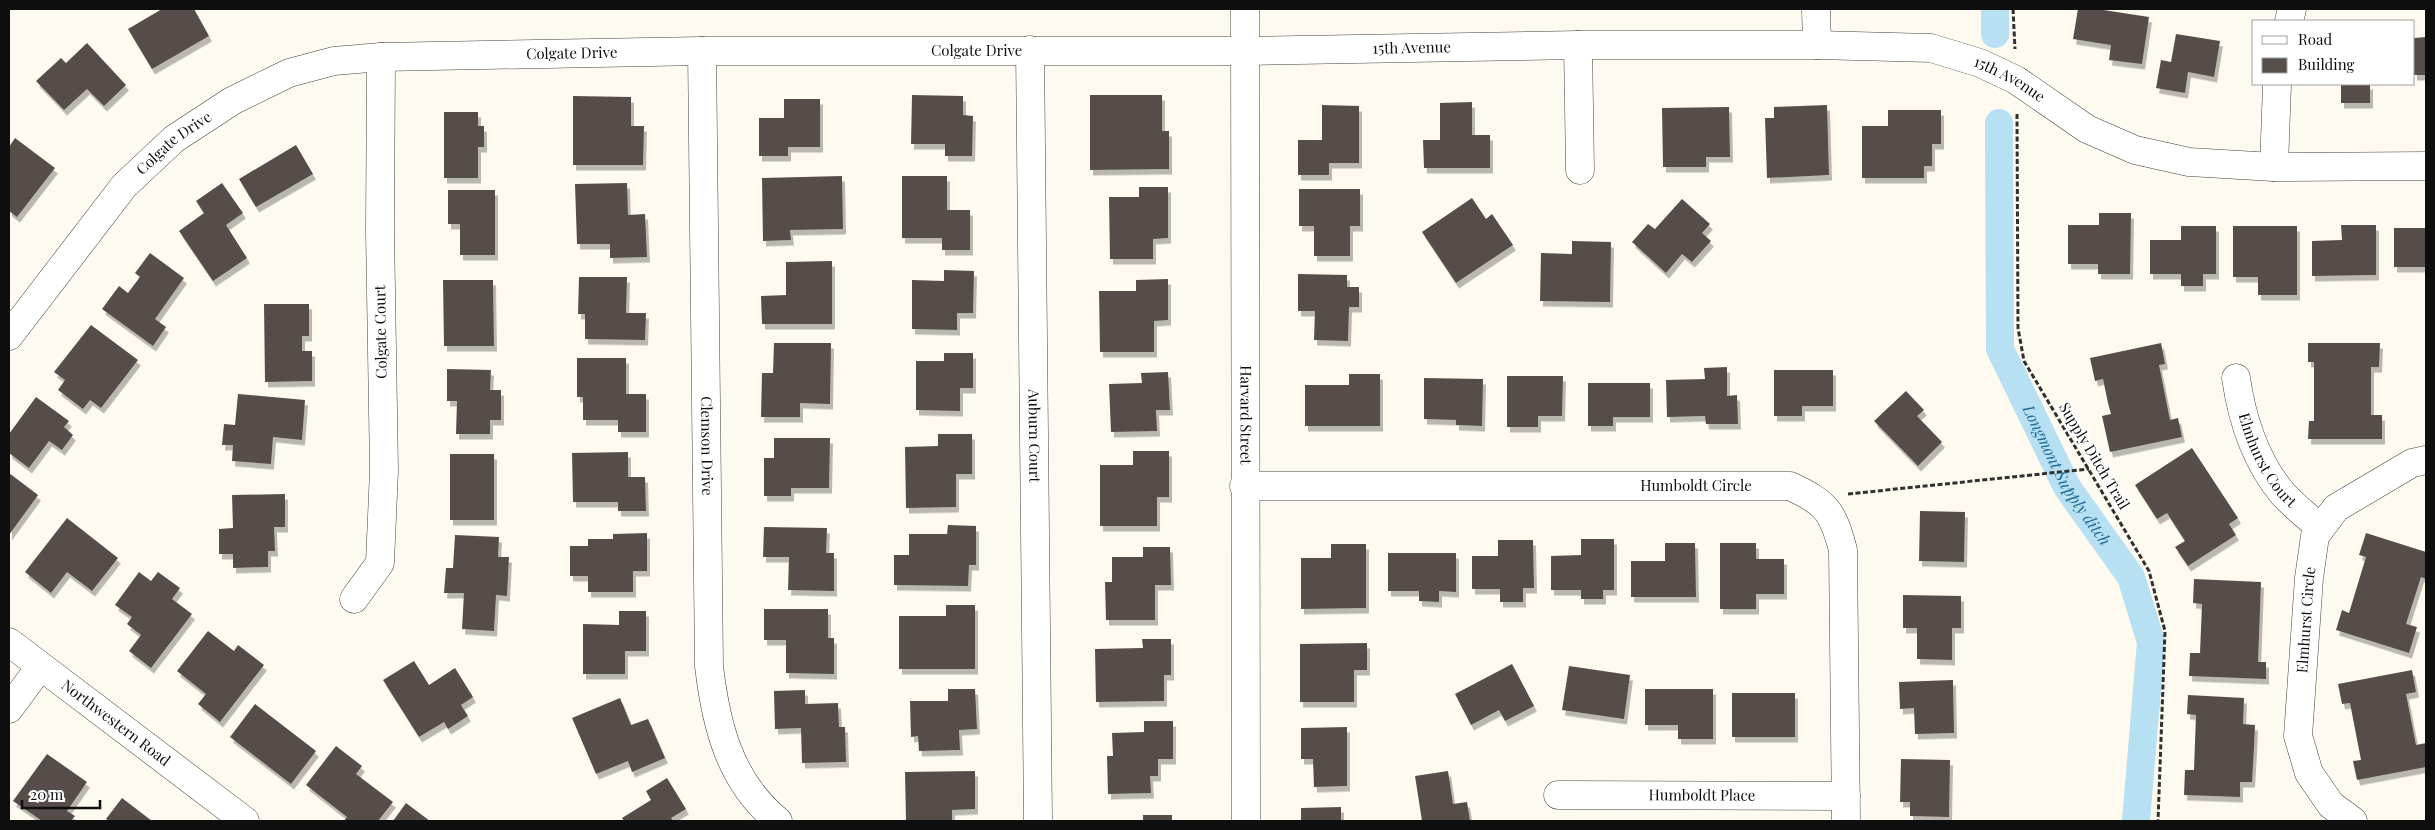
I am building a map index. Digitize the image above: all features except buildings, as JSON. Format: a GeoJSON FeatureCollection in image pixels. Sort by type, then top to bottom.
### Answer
{"type":"FeatureCollection","features":[{"type":"Feature","properties":{"kind":"street","name":"Harvard Street"},"geometry":{"type":"LineString","coordinates":[[1245,9],[1244,486],[1246,821]]}},
{"type":"Feature","properties":{"kind":"street"},"geometry":{"type":"LineString","coordinates":[[1816,9],[1817,44]]}},
{"type":"Feature","properties":{"kind":"street","name":"15th Avenue"},"geometry":{"type":"LineString","coordinates":[[1246,50],[1578,44],[1817,44],[1931,48],[1980,63],[2016,80],[2087,129],[2135,150],[2189,162],[2274,167],[2426,166]]}},
{"type":"Feature","properties":{"kind":"street"},"geometry":{"type":"LineString","coordinates":[[1578,44],[1580,170]]}},
{"type":"Feature","properties":{"kind":"street","name":"Auburn Court"},"geometry":{"type":"LineString","coordinates":[[1030,50],[1038,821]]}},
{"type":"Feature","properties":{"kind":"street","name":"Colgate Drive"},"geometry":{"type":"LineString","coordinates":[[9,336],[124,186],[174,139],[232,101],[289,73],[334,61],[381,56],[702,51],[1246,50]]}},
{"type":"Feature","properties":{"kind":"street","name":"Clemson Drive"},"geometry":{"type":"LineString","coordinates":[[702,51],[709,666],[714,708],[730,758],[759,805],[778,821]]}},
{"type":"Feature","properties":{"kind":"street","name":"Colgate Court"},"geometry":{"type":"LineString","coordinates":[[354,598],[380,562],[384,470],[380,231],[381,56]]}},
{"type":"Feature","properties":{"kind":"street"},"geometry":{"type":"LineString","coordinates":[[2274,167],[2277,85]]}},
{"type":"Feature","properties":{"kind":"street","name":"Elmhurst Court"},"geometry":{"type":"LineString","coordinates":[[2236,378],[2240,403],[2256,451],[2283,494],[2320,528]]}},
{"type":"Feature","properties":{"kind":"street","name":"Elmhurst Circle"},"geometry":{"type":"LineString","coordinates":[[2354,821],[2331,805],[2309,773],[2298,736],[2309,578],[2316,536],[2336,508],[2412,463],[2426,460]]}},
{"type":"Feature","properties":{"kind":"street","name":"Humboldt Circle"},"geometry":{"type":"LineString","coordinates":[[1244,486],[1790,486],[1815,497],[1835,521],[1843,550],[1846,808]]}},
{"type":"Feature","properties":{"kind":"street","name":"Northwestern Road"},"geometry":{"type":"LineString","coordinates":[[9,642],[245,821]]}},
{"type":"Feature","properties":{"kind":"street"},"geometry":{"type":"LineString","coordinates":[[9,710],[40,667]]}},
{"type":"Feature","properties":{"kind":"street","name":"Humboldt Place"},"geometry":{"type":"LineString","coordinates":[[1558,795],[1846,808]]}},
{"type":"Feature","properties":{"kind":"path"},"geometry":{"type":"LineString","coordinates":[[2013,9],[2015,51]]}},
{"type":"Feature","properties":{"kind":"path","name":"Supply Ditch Trail"},"geometry":{"type":"LineString","coordinates":[[2016,107],[2018,328],[2024,361],[2149,571],[2164,631],[2158,821]]}},
{"type":"Feature","properties":{"kind":"path"},"geometry":{"type":"LineString","coordinates":[[1815,497],[2089,469]]}},
{"type":"Feature","properties":{"kind":"waterway","name":"Longmont Supply ditch"},"geometry":{"type":"LineString","coordinates":[[1995,9],[1995,34]]}},
{"type":"Feature","properties":{"kind":"waterway","name":"Longmont Supply ditch"},"geometry":{"type":"LineString","coordinates":[[1999,123],[2000,349],[2067,487],[2131,577],[2151,642],[2136,821]]}}]}
